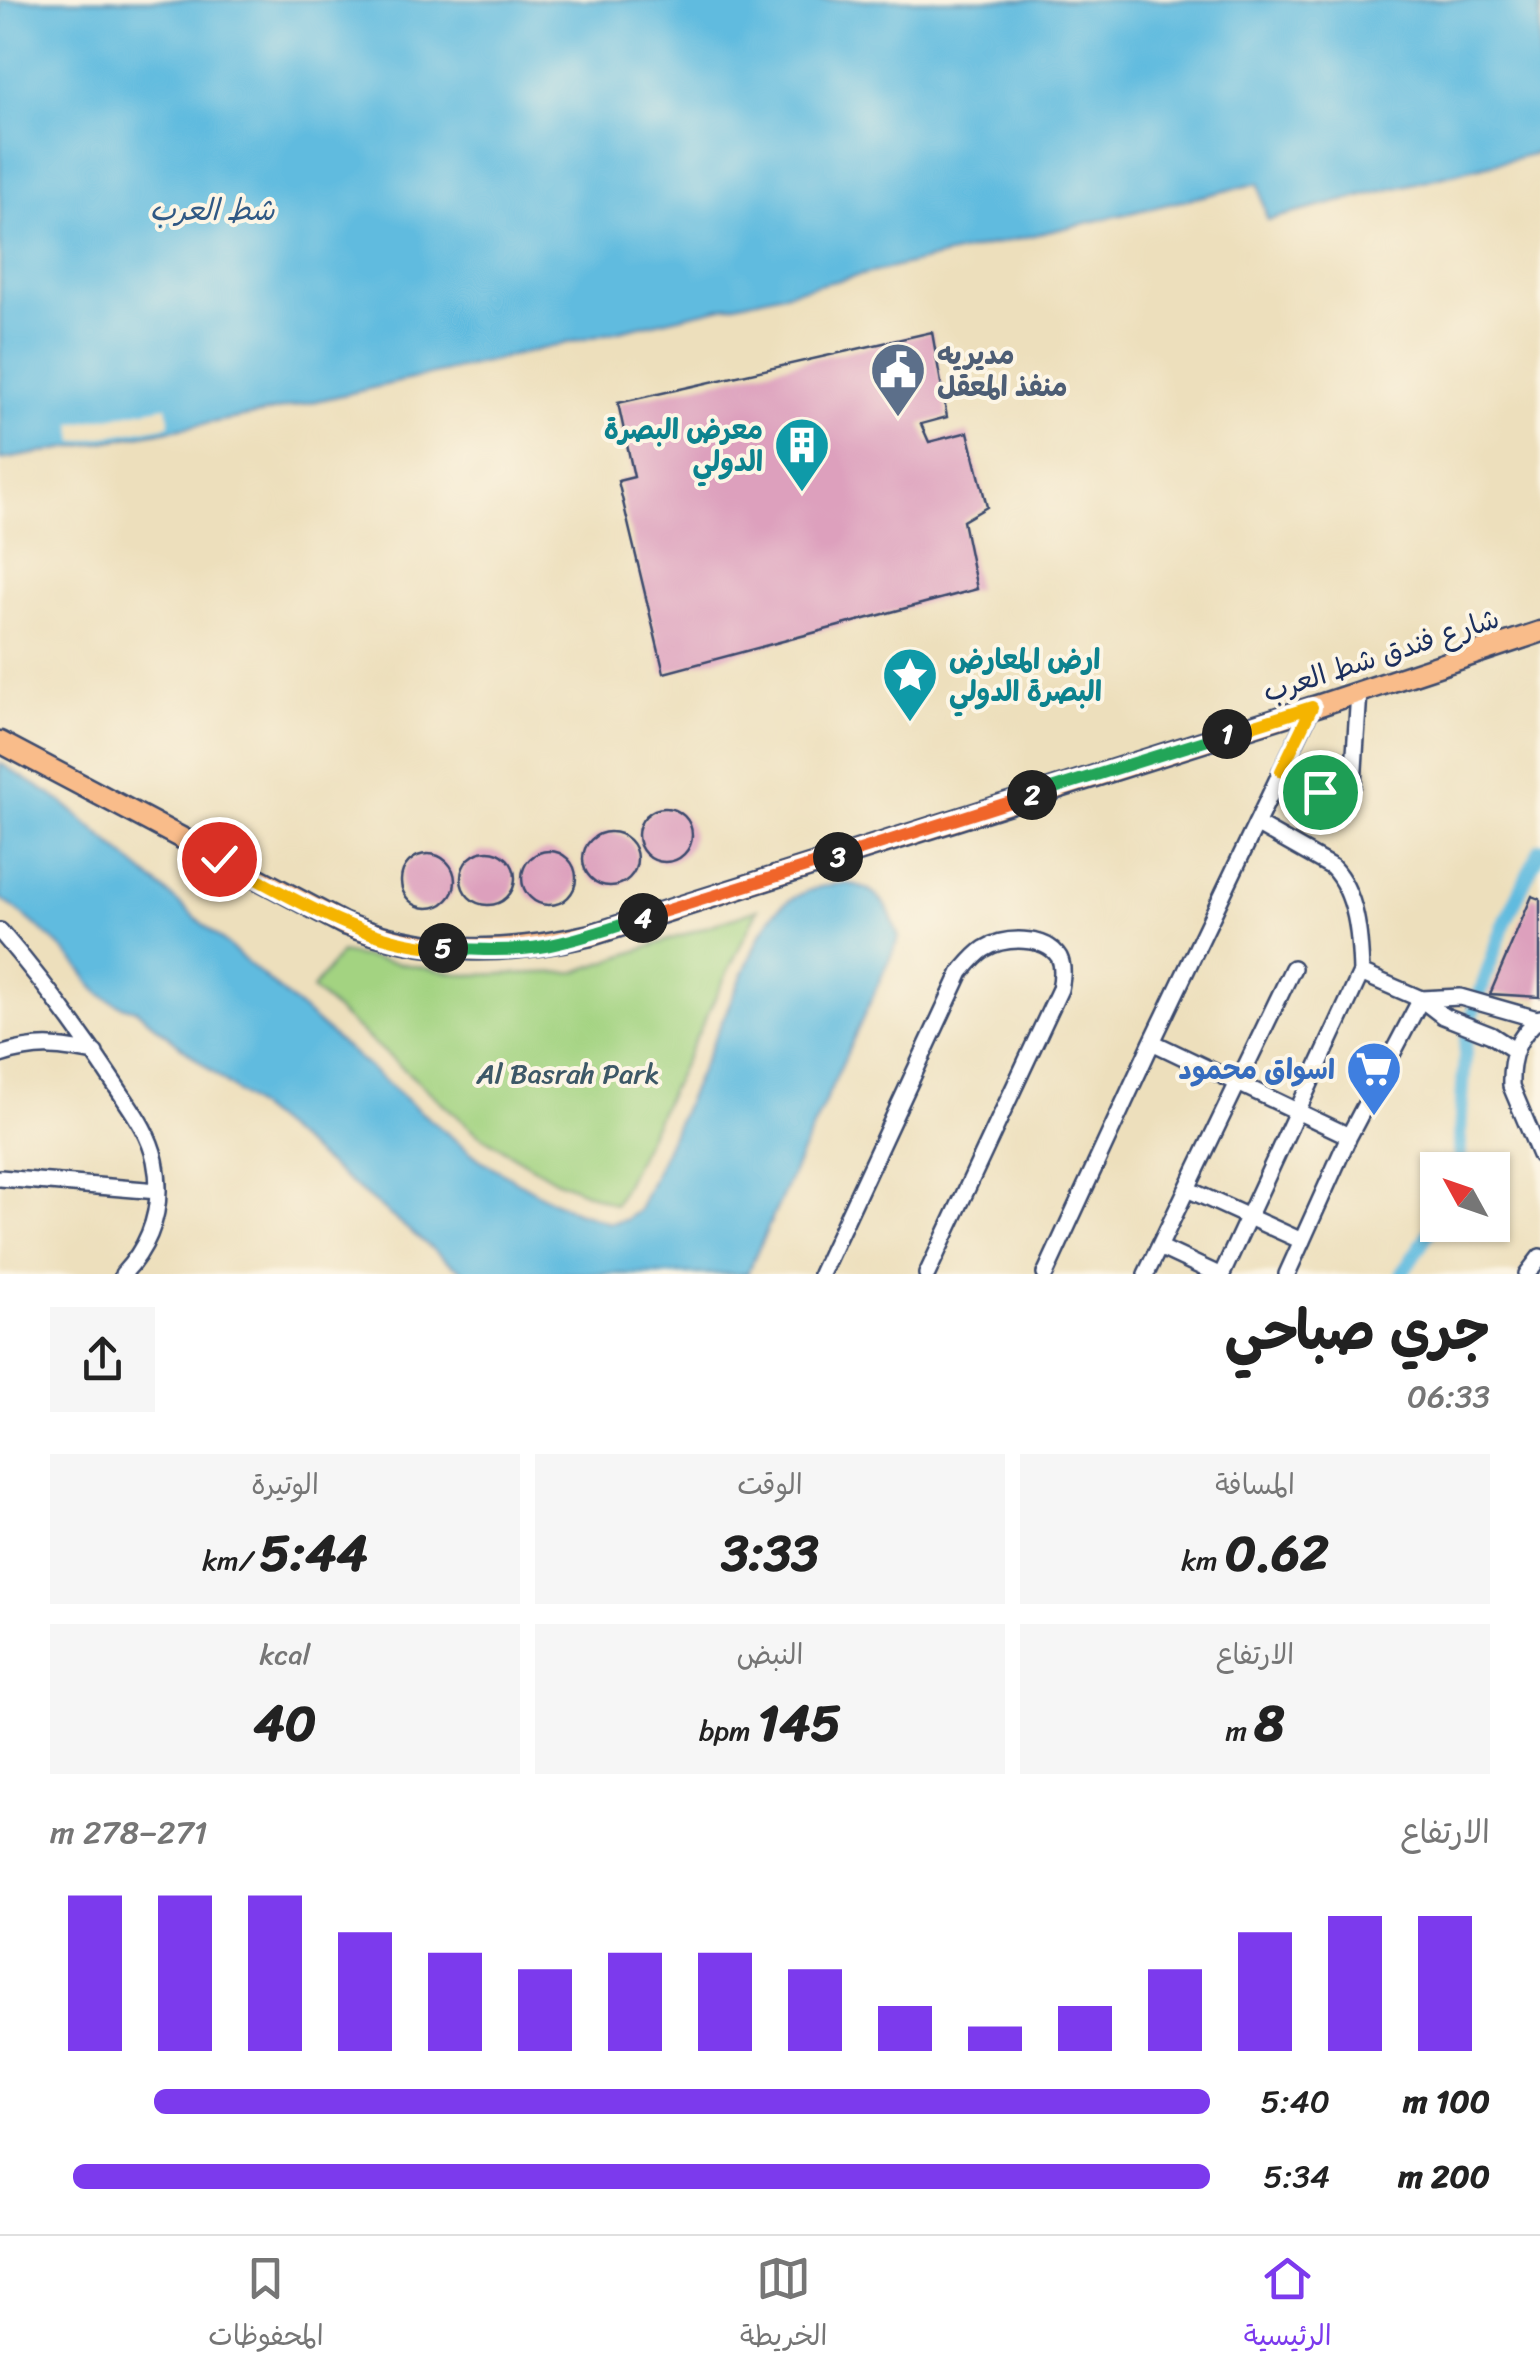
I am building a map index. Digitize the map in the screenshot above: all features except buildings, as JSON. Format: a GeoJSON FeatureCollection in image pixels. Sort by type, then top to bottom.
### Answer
{"type":"FeatureCollection","features":[{"type":"Feature","properties":{"kind":"main road","name":"شارع فندق شط العرب"},"geometry":{"type":"LineString","coordinates":[[0,742],[344,924],[436,948],[541,946],[591,935],[1540,632]]}},
{"type":"Feature","properties":{"kind":"street"},"geometry":{"type":"LineString","coordinates":[[1281,771],[1320,792],[1353,784],[1358,692]]}},
{"type":"Feature","properties":{"kind":"street"},"geometry":{"type":"LineString","coordinates":[[1045,1274],[1312,707]]}},
{"type":"Feature","properties":{"kind":"street"},"geometry":{"type":"LineString","coordinates":[[1159,1247],[1220,1274],[1362,972],[1348,889],[1341,877],[1332,867],[1256,824]]}},
{"type":"Feature","properties":{"kind":"street"},"geometry":{"type":"LineString","coordinates":[[0,931],[46,985],[95,1053],[144,1130],[155,1160],[158,1191],[151,1234],[123,1274]]}},
{"type":"Feature","properties":{"kind":"street"},"geometry":{"type":"LineString","coordinates":[[821,1274],[961,972],[974,956],[1007,941],[1026,941],[1050,948],[1061,960],[1060,989],[926,1274]]}},
{"type":"Feature","properties":{"kind":"street"},"geometry":{"type":"LineString","coordinates":[[1146,1274],[1292,968]]}},
{"type":"Feature","properties":{"kind":"street"},"geometry":{"type":"LineString","coordinates":[[1362,972],[1514,1050]]}},
{"type":"Feature","properties":{"kind":"street"},"geometry":{"type":"LineString","coordinates":[[1421,999],[1460,997],[1539,1018],[1514,1050],[1511,1086],[1540,1154]]}},
{"type":"Feature","properties":{"kind":"street"},"geometry":{"type":"LineString","coordinates":[[1287,1274],[1349,1136],[1421,999]]}},
{"type":"Feature","properties":{"kind":"street"},"geometry":{"type":"LineString","coordinates":[[1152,1042],[1349,1136]]}},
{"type":"Feature","properties":{"kind":"street"},"geometry":{"type":"LineString","coordinates":[[0,1055],[25,1047],[51,1045],[95,1053]]}},
{"type":"Feature","properties":{"kind":"street"},"geometry":{"type":"LineString","coordinates":[[0,1178],[158,1191]]}},
{"type":"Feature","properties":{"kind":"street"},"geometry":{"type":"LineString","coordinates":[[1187,1189],[1302,1241]]}},
{"type":"Feature","properties":{"kind":"street"},"geometry":{"type":"LineString","coordinates":[[1527,1274],[1540,1257]]}},
{"type":"Feature","properties":{"kind":"green space","name":"Al Basrah Park"},"geometry":{"type":"Polygon","coordinates":[[[758,909],[615,1205],[555,1180],[478,1134],[312,989],[341,953],[465,975],[576,972],[758,909]]]}},
{"type":"Feature","properties":{"kind":"water","name":"شط العرب"},"geometry":{"type":"Polygon","coordinates":[[[0,0],[1540,0],[1540,152],[1267,220],[1259,183],[260,414],[0,460],[0,0]]]}},
{"type":"Feature","properties":{"kind":"water"},"geometry":{"type":"Polygon","coordinates":[[[0,763],[62,802],[479,1159],[544,1197],[610,1223],[625,1220],[639,1210],[760,935],[778,909],[813,889],[855,885],[882,901],[899,938],[747,1274],[467,1274],[136,1010],[100,993],[54,941],[0,898],[0,763]]]}},
{"type":"Feature","properties":{"kind":"pier"},"geometry":{"type":"Polygon","coordinates":[[[167,406],[170,425],[75,442],[72,424],[167,406]]]}},
{"type":"Feature","properties":{"kind":"waterway"},"geometry":{"type":"LineString","coordinates":[[1480,993],[1503,927],[1540,849]]}},
{"type":"Feature","properties":{"kind":"waterway"},"geometry":{"type":"LineString","coordinates":[[1471,1019],[1475,1009]]}},
{"type":"Feature","properties":{"kind":"waterway"},"geometry":{"type":"LineString","coordinates":[[1460,1152],[1466,1038]]}},
{"type":"Feature","properties":{"kind":"waterway"},"geometry":{"type":"LineString","coordinates":[[1402,1274],[1423,1242]]}},
{"type":"Feature","properties":{"kind":"place","name":"مديريه منفذ المعقل"},"geometry":{"type":"Point","coordinates":[898,419]}},
{"type":"Feature","properties":{"kind":"place","name":"معرض البصرة الدولي"},"geometry":{"type":"Point","coordinates":[802,494]}},
{"type":"Feature","properties":{"kind":"place","name":"ارض المعارض البصرة الدولي"},"geometry":{"type":"Point","coordinates":[910,724]}},
{"type":"Feature","properties":{"kind":"place","name":"اسواق محمود"},"geometry":{"type":"Point","coordinates":[1374,1118]}},
{"type":"Feature","properties":{"kind":"route"},"geometry":{"type":"LineString","coordinates":[[219,859],[344,924],[374,934],[436,948],[541,946],[591,935],[1312,707],[1281,771],[1320,792]]}}]}
